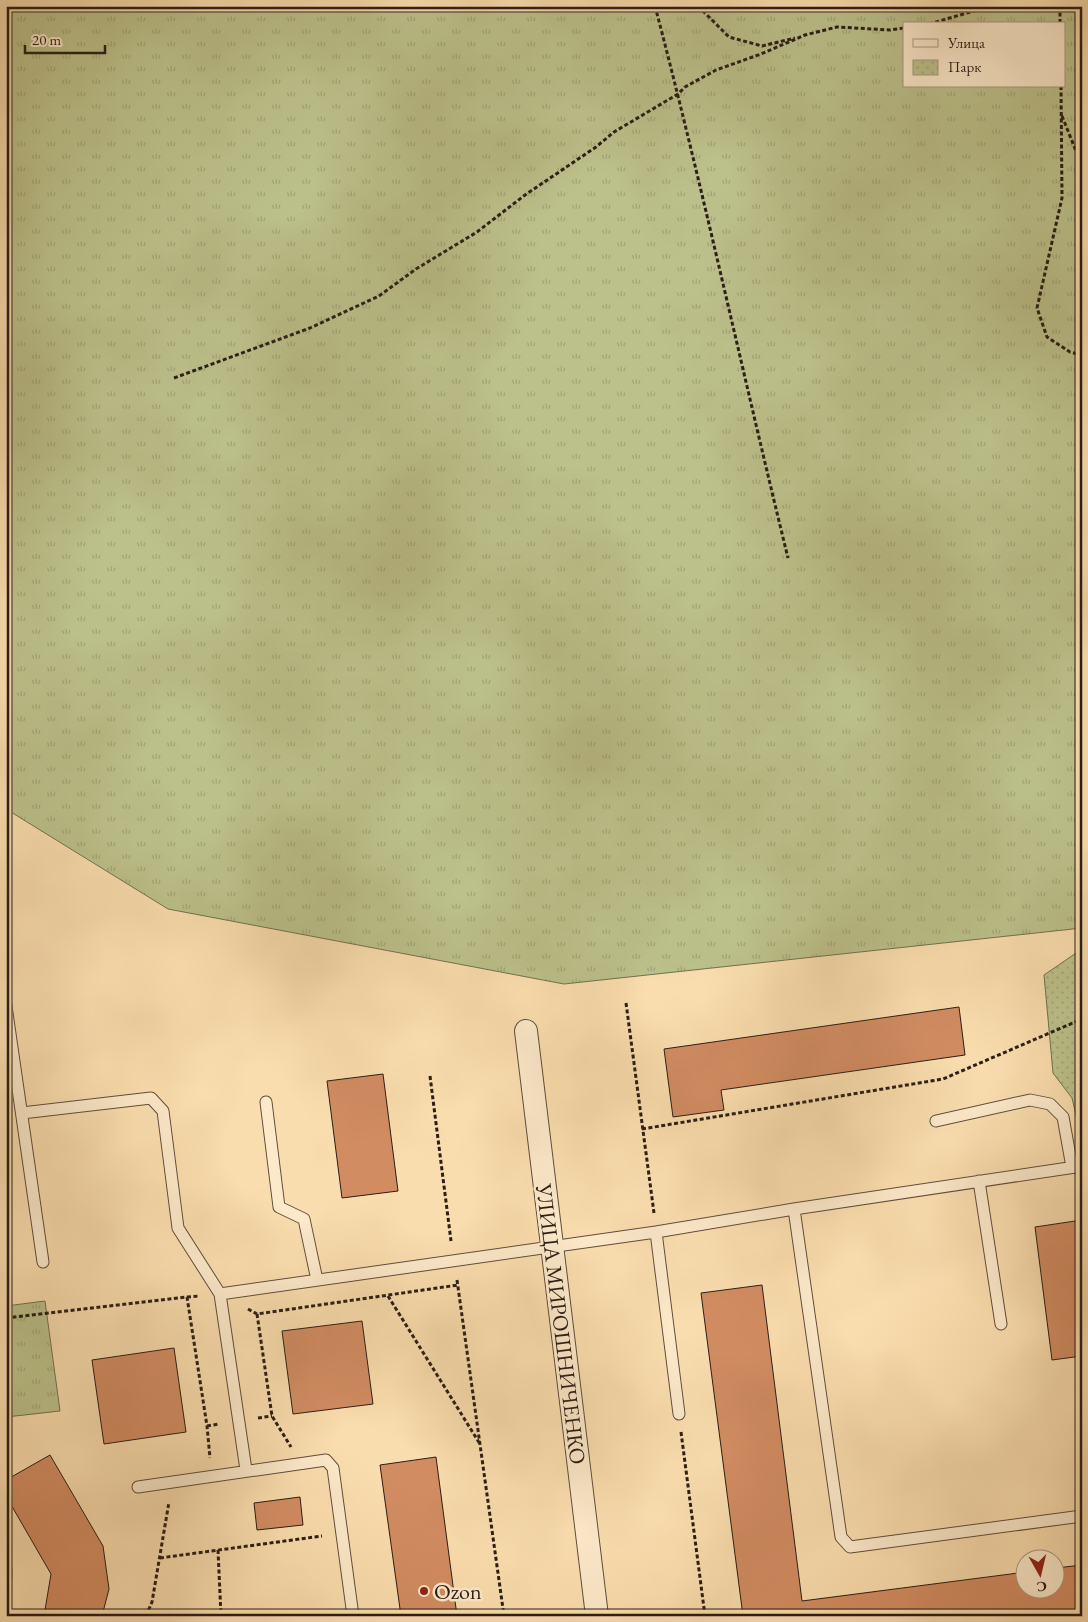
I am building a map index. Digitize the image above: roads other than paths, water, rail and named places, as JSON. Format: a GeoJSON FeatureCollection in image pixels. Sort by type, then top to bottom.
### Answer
{"type":"FeatureCollection","features":[{"type":"Feature","properties":{"kind":"street","name":"УЛИЦА МИРОШНИЧЕНКО"},"geometry":{"type":"LineString","coordinates":[[526,1031],[597,1616]]}},
{"type":"Feature","properties":{"kind":"lane"},"geometry":{"type":"LineString","coordinates":[[6,1006],[43,1262]]}},
{"type":"Feature","properties":{"kind":"lane"},"geometry":{"type":"LineString","coordinates":[[22,1114],[151,1098],[163,1112],[178,1228],[220,1294],[246,1470]]}},
{"type":"Feature","properties":{"kind":"lane"},"geometry":{"type":"LineString","coordinates":[[220,1294],[656,1232],[1077,1166],[1062,1117],[1050,1104],[1030,1100],[936,1121]]}},
{"type":"Feature","properties":{"kind":"lane"},"geometry":{"type":"LineString","coordinates":[[266,1102],[279,1207],[304,1220],[317,1280]]}},
{"type":"Feature","properties":{"kind":"lane"},"geometry":{"type":"LineString","coordinates":[[979,1181],[1001,1324]]}},
{"type":"Feature","properties":{"kind":"lane"},"geometry":{"type":"LineString","coordinates":[[794,1209],[841,1537],[850,1547],[1082,1516]]}},
{"type":"Feature","properties":{"kind":"lane"},"geometry":{"type":"LineString","coordinates":[[656,1232],[679,1414]]}},
{"type":"Feature","properties":{"kind":"lane"},"geometry":{"type":"LineString","coordinates":[[138,1486],[326,1460],[333,1468],[353,1616]]}},
{"type":"Feature","properties":{"kind":"lane"},"geometry":{"type":"LineString","coordinates":[[6,1571],[6,1577]]}},
{"type":"Feature","properties":{"kind":"place","name":"Ozon"},"geometry":{"type":"Point","coordinates":[424,1591]}}]}
